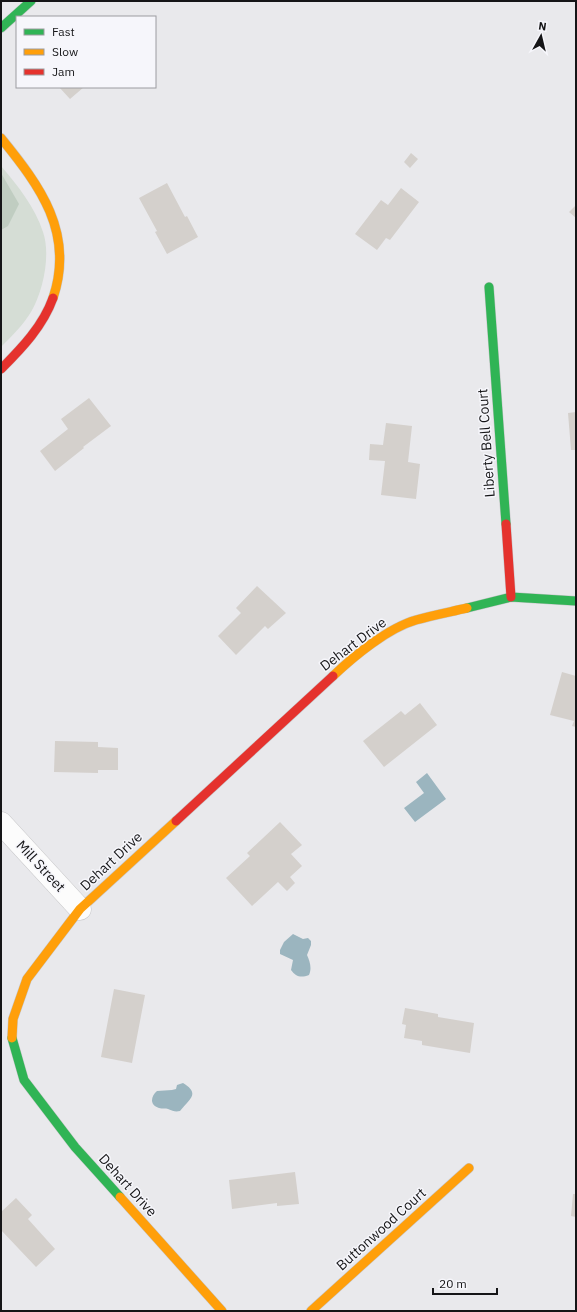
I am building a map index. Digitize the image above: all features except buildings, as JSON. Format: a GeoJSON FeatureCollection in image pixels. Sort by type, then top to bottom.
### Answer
{"type":"FeatureCollection","features":[{"type":"Feature","properties":{"kind":"street"},"geometry":{"type":"LineString","coordinates":[[1,28],[31,1]]}},
{"type":"Feature","properties":{"kind":"street"},"geometry":{"type":"LineString","coordinates":[[1,138],[26,169],[50,208],[60,247],[60,267],[58,284],[53,301],[44,318],[37,330],[21,350],[1,369]]}},
{"type":"Feature","properties":{"kind":"street","name":"Liberty Bell Court"},"geometry":{"type":"LineString","coordinates":[[489,287],[511,597]]}},
{"type":"Feature","properties":{"kind":"street","name":"Dehart Drive"},"geometry":{"type":"LineString","coordinates":[[222,1311],[75,1147],[24,1080],[12,1039],[13,1019],[27,979],[80,909],[347,663],[388,633],[415,620],[511,597],[576,601]]}},
{"type":"Feature","properties":{"kind":"street","name":"Mill Street"},"geometry":{"type":"LineString","coordinates":[[1,824],[80,909]]}},
{"type":"Feature","properties":{"kind":"street","name":"Buttonwood Court"},"geometry":{"type":"LineString","coordinates":[[311,1311],[469,1168]]}},
{"type":"Feature","properties":{"kind":"shaded area"},"geometry":{"type":"Polygon","coordinates":[[[1,166],[31,205],[40,223],[45,241],[46,262],[39,294],[31,312],[13,335],[1,347],[1,166]]]}},
{"type":"Feature","properties":{"kind":"green space"},"geometry":{"type":"Polygon","coordinates":[[[1,173],[19,204],[8,226],[1,230],[1,173]]]}},
{"type":"Feature","properties":{"kind":"water"},"geometry":{"type":"Polygon","coordinates":[[[427,773],[446,799],[415,822],[404,808],[424,793],[416,782],[427,773]]]}},
{"type":"Feature","properties":{"kind":"water"},"geometry":{"type":"Polygon","coordinates":[[[293,934],[303,939],[308,938],[311,941],[307,955],[310,965],[309,975],[301,977],[295,974],[291,970],[293,960],[280,954],[280,950],[284,942],[293,934]]]}},
{"type":"Feature","properties":{"kind":"water"},"geometry":{"type":"Polygon","coordinates":[[[183,1083],[191,1090],[192,1097],[180,1111],[156,1107],[152,1103],[153,1095],[157,1091],[176,1089],[177,1085],[183,1083]]]}},
{"type":"Feature","properties":{"kind":"traffic: fast"},"geometry":{"type":"LineString","coordinates":[[1,28],[31,1]]}},
{"type":"Feature","properties":{"kind":"traffic: fast"},"geometry":{"type":"LineString","coordinates":[[489,287],[506,524]]}},
{"type":"Feature","properties":{"kind":"traffic: fast"},"geometry":{"type":"LineString","coordinates":[[467,608],[511,597],[576,601]]}},
{"type":"Feature","properties":{"kind":"traffic: fast"},"geometry":{"type":"LineString","coordinates":[[12,1038],[24,1080],[75,1147],[120,1197]]}},
{"type":"Feature","properties":{"kind":"traffic: slow"},"geometry":{"type":"LineString","coordinates":[[1,138],[29,174],[50,212],[56,231],[60,252],[59,274],[53,298]]}},
{"type":"Feature","properties":{"kind":"traffic: slow"},"geometry":{"type":"LineString","coordinates":[[333,676],[361,652],[394,629],[416,620],[467,608]]}},
{"type":"Feature","properties":{"kind":"traffic: slow"},"geometry":{"type":"LineString","coordinates":[[12,1038],[13,1019],[27,979],[80,909],[176,821]]}},
{"type":"Feature","properties":{"kind":"traffic: slow"},"geometry":{"type":"LineString","coordinates":[[311,1311],[469,1168]]}},
{"type":"Feature","properties":{"kind":"traffic: slow"},"geometry":{"type":"LineString","coordinates":[[120,1197],[222,1311]]}},
{"type":"Feature","properties":{"kind":"traffic: jam"},"geometry":{"type":"LineString","coordinates":[[1,369],[24,345],[38,327],[53,298]]}},
{"type":"Feature","properties":{"kind":"traffic: jam"},"geometry":{"type":"LineString","coordinates":[[506,524],[511,597]]}},
{"type":"Feature","properties":{"kind":"traffic: jam"},"geometry":{"type":"LineString","coordinates":[[176,821],[333,676]]}}]}
